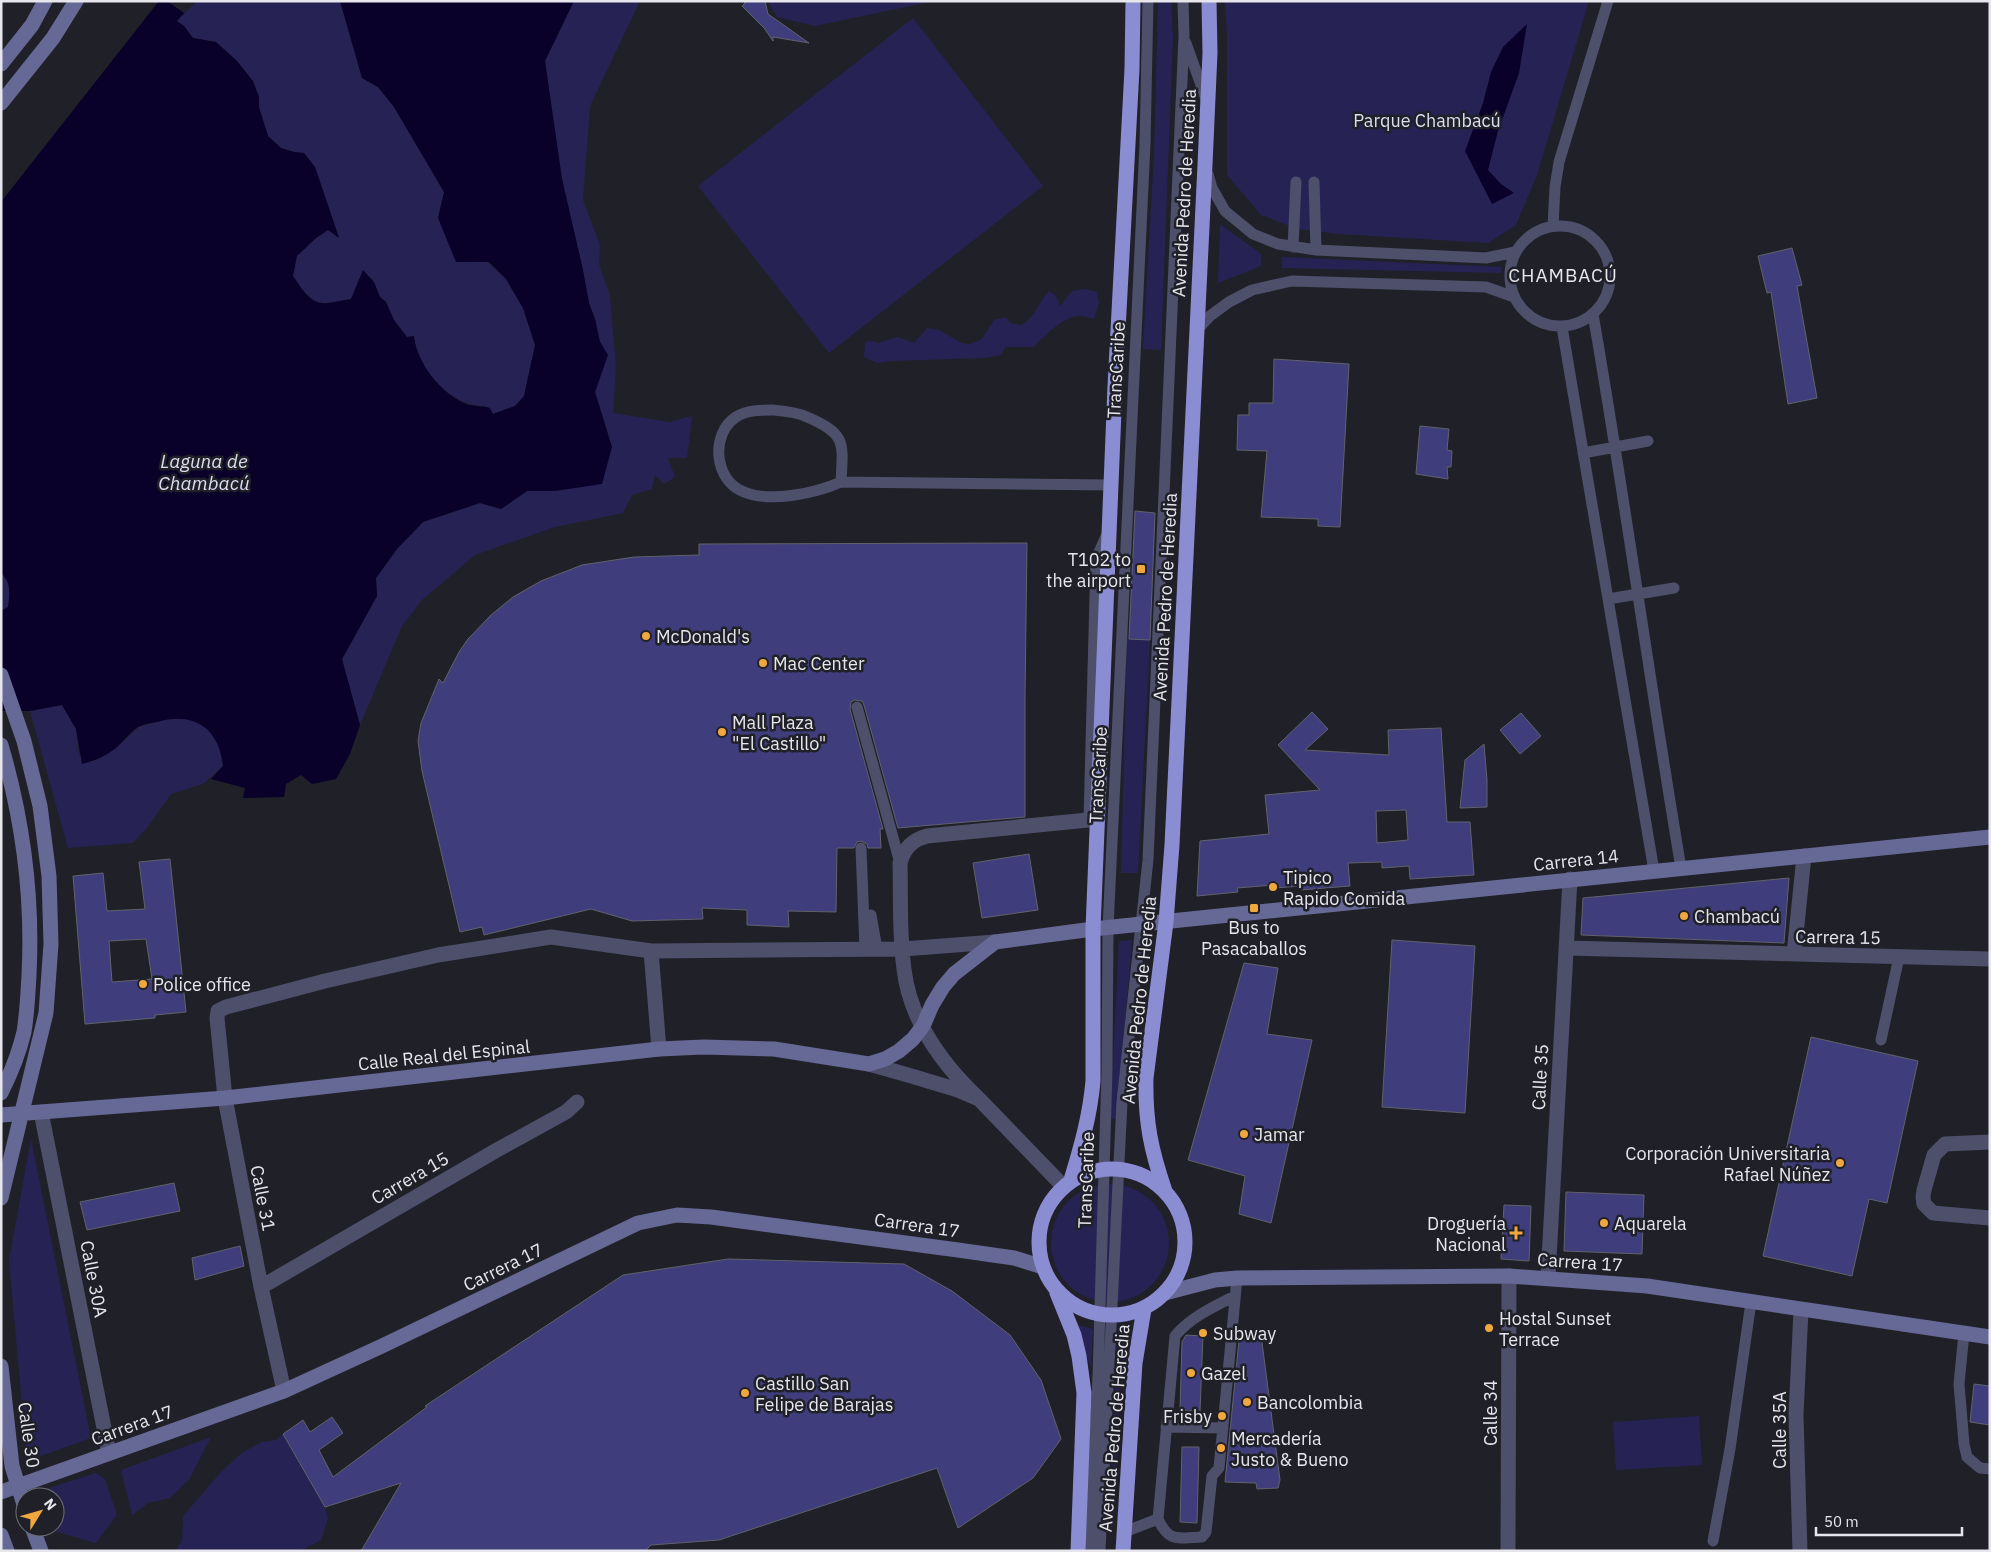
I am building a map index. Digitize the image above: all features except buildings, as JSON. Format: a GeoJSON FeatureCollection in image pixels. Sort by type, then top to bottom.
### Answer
{"type":"FeatureCollection","features":[{"type":"Feature","properties":{"kind":"highway","name":"Avenida Pedro de Heredia"},"geometry":{"type":"LineString","coordinates":[[1067,1183],[1086,1131],[1091,1104],[1093,819],[1132,68],[1133,1]]}},
{"type":"Feature","properties":{"kind":"highway","name":"Avenida Pedro de Heredia"},"geometry":{"type":"LineString","coordinates":[[1165,1191],[1151,1148],[1145,1105],[1146,1078],[1166,922],[1174,818],[1210,53],[1209,1]]}},
{"type":"Feature","properties":{"kind":"highway"},"geometry":{"type":"LineString","coordinates":[[1111,1168],[1135,1172],[1152,1180],[1165,1191],[1178,1209],[1185,1231],[1185,1254],[1178,1274],[1165,1293],[1144,1308],[1130,1314],[1105,1315],[1075,1305],[1056,1289],[1043,1267],[1038,1246],[1040,1224],[1049,1203],[1067,1183],[1087,1172],[1111,1168]]}},
{"type":"Feature","properties":{"kind":"highway","name":"Avenida Pedro de Heredia"},"geometry":{"type":"LineString","coordinates":[[1056,1289],[1074,1335],[1083,1385],[1078,1551]]}},
{"type":"Feature","properties":{"kind":"highway","name":"Avenida Pedro de Heredia"},"geometry":{"type":"LineString","coordinates":[[1123,1551],[1135,1364],[1144,1308]]}},
{"type":"Feature","properties":{"kind":"main road"},"geometry":{"type":"LineString","coordinates":[[1,64],[32,25],[45,1]]}},
{"type":"Feature","properties":{"kind":"main road"},"geometry":{"type":"LineString","coordinates":[[1,103],[53,38],[76,1]]}},
{"type":"Feature","properties":{"kind":"main road"},"geometry":{"type":"LineString","coordinates":[[1,675],[24,741],[33,775],[45,840],[51,910],[46,1013],[1,1198]]}},
{"type":"Feature","properties":{"kind":"main road"},"geometry":{"type":"LineString","coordinates":[[1,745],[17,808],[26,861],[30,941],[28,995],[24,1032],[13,1069],[1,1093]]}},
{"type":"Feature","properties":{"kind":"main road","name":"Carrera 14"},"geometry":{"type":"LineString","coordinates":[[1166,922],[1990,837]]}},
{"type":"Feature","properties":{"kind":"main road"},"geometry":{"type":"LineString","coordinates":[[869,1064],[899,1051],[913,1039],[923,1026],[932,1005],[954,974],[995,942],[1093,929],[1166,922]]}},
{"type":"Feature","properties":{"kind":"main road","name":"Calle Real del Espinal"},"geometry":{"type":"LineString","coordinates":[[1,1115],[225,1098],[658,1049],[774,1049],[869,1064]]}},
{"type":"Feature","properties":{"kind":"main road","name":"Carrera 17"},"geometry":{"type":"LineString","coordinates":[[1,1492],[284,1390],[382,1346],[638,1223],[678,1215],[711,1216],[1014,1258],[1043,1267]]}},
{"type":"Feature","properties":{"kind":"main road","name":"Carrera 17"},"geometry":{"type":"LineString","coordinates":[[1165,1293],[1215,1280],[1237,1278],[1548,1277],[1647,1286],[1990,1337]]}},
{"type":"Feature","properties":{"kind":"main road","name":"Calle 30"},"geometry":{"type":"LineString","coordinates":[[1,1366],[12,1466],[18,1486]]}},
{"type":"Feature","properties":{"kind":"main road"},"geometry":{"type":"LineString","coordinates":[[1,1535],[7,1551]]}},
{"type":"Feature","properties":{"kind":"main road"},"geometry":{"type":"LineString","coordinates":[[36,1537],[41,1551]]}},
{"type":"Feature","properties":{"kind":"street"},"geometry":{"type":"LineString","coordinates":[[900,863],[903,853],[909,845],[917,839],[927,836],[1093,819]]}},
{"type":"Feature","properties":{"kind":"street"},"geometry":{"type":"LineString","coordinates":[[1794,954],[1804,856]]}},
{"type":"Feature","properties":{"kind":"street","name":"Calle Real del Espinal"},"geometry":{"type":"LineString","coordinates":[[900,863],[902,949],[908,989],[931,1043],[952,1073],[1067,1183]]}},
{"type":"Feature","properties":{"kind":"street","name":"Calle 35"},"geometry":{"type":"LineString","coordinates":[[1548,1277],[1570,879]]}},
{"type":"Feature","properties":{"kind":"street","name":"Calle 31"},"geometry":{"type":"LineString","coordinates":[[284,1390],[261,1287],[225,1098],[217,1018],[218,1011],[226,1007],[325,981],[438,955],[551,937],[651,951]]}},
{"type":"Feature","properties":{"kind":"street"},"geometry":{"type":"LineString","coordinates":[[658,1049],[651,951],[902,949],[995,942]]}},
{"type":"Feature","properties":{"kind":"street","name":"Carrera 15"},"geometry":{"type":"LineString","coordinates":[[1566,948],[1990,958]]}},
{"type":"Feature","properties":{"kind":"street","name":"Calle Real del Espinal"},"geometry":{"type":"LineString","coordinates":[[869,1064],[979,1098]]}},
{"type":"Feature","properties":{"kind":"street","name":"Carrera 15"},"geometry":{"type":"LineString","coordinates":[[261,1287],[566,1112],[577,1102]]}},
{"type":"Feature","properties":{"kind":"street","name":"Calle 30A"},"geometry":{"type":"LineString","coordinates":[[41,1112],[109,1453]]}},
{"type":"Feature","properties":{"kind":"street"},"geometry":{"type":"LineString","coordinates":[[1990,1142],[1945,1144],[1934,1155],[1928,1169],[1922,1197],[1924,1204],[1933,1213],[1990,1218]]}},
{"type":"Feature","properties":{"kind":"street","name":"Calle 34"},"geometry":{"type":"LineString","coordinates":[[1508,1551],[1509,1276]]}},
{"type":"Feature","properties":{"kind":"street","name":"Calle 35A"},"geometry":{"type":"LineString","coordinates":[[1800,1551],[1796,1415],[1801,1310]]}},
{"type":"Feature","properties":{"kind":"lane","name":"TransCaribe"},"geometry":{"type":"LineString","coordinates":[[1100,1551],[1105,1315],[1111,1168],[1107,1070],[1108,928],[1144,153],[1148,1]]}},
{"type":"Feature","properties":{"kind":"lane","name":"TransCaribe"},"geometry":{"type":"LineString","coordinates":[[1111,1168],[1124,1076],[1148,860],[1184,36],[1183,1]]}},
{"type":"Feature","properties":{"kind":"lane"},"geometry":{"type":"LineString","coordinates":[[1553,226],[1554,188],[1559,162],[1608,1]]}},
{"type":"Feature","properties":{"kind":"lane","name":"TransCaribe"},"geometry":{"type":"LineString","coordinates":[[1184,36],[1207,103]]}},
{"type":"Feature","properties":{"kind":"lane"},"geometry":{"type":"LineString","coordinates":[[1205,165],[1212,188],[1225,211],[1253,234],[1278,244],[1316,250],[1486,258],[1515,252]]}},
{"type":"Feature","properties":{"kind":"lane"},"geometry":{"type":"LineString","coordinates":[[1293,246],[1296,182]]}},
{"type":"Feature","properties":{"kind":"lane"},"geometry":{"type":"LineString","coordinates":[[1314,182],[1316,250]]}},
{"type":"Feature","properties":{"kind":"lane"},"geometry":{"type":"LineString","coordinates":[[1553,226],[1569,226],[1584,232],[1596,241],[1606,255],[1610,271],[1609,287],[1603,302],[1593,314],[1578,323],[1562,327],[1547,325],[1533,319],[1522,310],[1514,297],[1510,282],[1510,266],[1515,252],[1525,239],[1538,230],[1553,226]]}},
{"type":"Feature","properties":{"kind":"lane"},"geometry":{"type":"LineString","coordinates":[[1197,330],[1210,316],[1229,302],[1252,290],[1292,281],[1486,287],[1514,297]]}},
{"type":"Feature","properties":{"kind":"lane"},"geometry":{"type":"LineString","coordinates":[[1593,314],[1616,448],[1681,868]]}},
{"type":"Feature","properties":{"kind":"lane"},"geometry":{"type":"LineString","coordinates":[[1562,327],[1654,871]]}},
{"type":"Feature","properties":{"kind":"lane"},"geometry":{"type":"LineString","coordinates":[[841,482],[842,445],[840,438],[819,422],[802,415],[764,410],[748,412],[736,416],[728,424],[720,437],[720,464],[732,485],[744,492],[782,496],[824,490],[841,482],[1111,485]]}},
{"type":"Feature","properties":{"kind":"lane"},"geometry":{"type":"LineString","coordinates":[[1583,453],[1648,441]]}},
{"type":"Feature","properties":{"kind":"lane"},"geometry":{"type":"LineString","coordinates":[[1608,599],[1674,588]]}},
{"type":"Feature","properties":{"kind":"lane"},"geometry":{"type":"LineString","coordinates":[[857,707],[900,863]]}},
{"type":"Feature","properties":{"kind":"lane"},"geometry":{"type":"LineString","coordinates":[[861,848],[871,949]]}},
{"type":"Feature","properties":{"kind":"lane"},"geometry":{"type":"LineString","coordinates":[[871,949],[872,915]]}},
{"type":"Feature","properties":{"kind":"lane"},"geometry":{"type":"LineString","coordinates":[[1881,1040],[1899,956]]}},
{"type":"Feature","properties":{"kind":"lane"},"geometry":{"type":"LineString","coordinates":[[1235,1296],[1185,1324],[1175,1336],[1158,1519],[1164,1532],[1175,1538],[1202,1536],[1206,1532],[1212,1476],[1219,1468],[1237,1278]]}},
{"type":"Feature","properties":{"kind":"lane"},"geometry":{"type":"LineString","coordinates":[[1713,1540],[1730,1449],[1751,1302]]}},
{"type":"Feature","properties":{"kind":"lane","name":"TransCaribe"},"geometry":{"type":"LineString","coordinates":[[1089,1551],[1105,1315]]}},
{"type":"Feature","properties":{"kind":"lane"},"geometry":{"type":"LineString","coordinates":[[1964,1333],[1959,1384],[1964,1444],[1967,1457],[1980,1468],[1990,1469]]}},
{"type":"Feature","properties":{"kind":"lane"},"geometry":{"type":"LineString","coordinates":[[1166,1427],[1223,1428]]}},
{"type":"Feature","properties":{"kind":"lane"},"geometry":{"type":"LineString","coordinates":[[1124,1532],[1158,1519]]}},
{"type":"Feature","properties":{"kind":"green space"},"geometry":{"type":"Polygon","coordinates":[[[197,1],[340,1],[362,78],[378,87],[394,107],[444,192],[438,218],[506,279],[523,308],[535,345],[524,396],[515,406],[493,414],[484,406],[472,405],[448,393],[429,373],[417,349],[414,337],[407,337],[394,320],[386,302],[380,297],[374,282],[363,271],[351,299],[317,302],[302,289],[293,276],[297,256],[316,238],[328,230],[339,237],[315,167],[304,153],[281,148],[268,136],[259,107],[259,97],[253,81],[237,61],[216,42],[193,38],[184,26],[177,21],[197,1]]]}},
{"type":"Feature","properties":{"kind":"green space"},"geometry":{"type":"Polygon","coordinates":[[[574,1],[640,1],[590,106],[583,200],[600,245],[599,264],[610,296],[616,368],[613,413],[670,422],[692,416],[687,458],[668,458],[675,477],[664,484],[655,475],[652,489],[632,495],[623,513],[555,527],[475,555],[422,600],[402,626],[360,725],[342,660],[377,596],[376,578],[397,549],[423,522],[480,503],[501,509],[527,491],[555,491],[612,447],[595,392],[607,355],[600,342],[589,303],[562,179],[545,61],[574,1]]]}},
{"type":"Feature","properties":{"kind":"green space"},"geometry":{"type":"Polygon","coordinates":[[[768,1],[934,1],[815,26],[777,17],[768,1]]]}},
{"type":"Feature","properties":{"kind":"green space"},"geometry":{"type":"Polygon","coordinates":[[[1158,1],[1171,1],[1173,36],[1161,350],[1143,349],[1154,154],[1158,1]]]}},
{"type":"Feature","properties":{"kind":"green space","name":"Parque Chambacú"},"geometry":{"type":"Polygon","coordinates":[[[1225,1],[1589,1],[1537,175],[1516,225],[1488,243],[1339,234],[1298,229],[1261,215],[1227,175],[1227,36],[1225,1]]]}},
{"type":"Feature","properties":{"kind":"green space"},"geometry":{"type":"Polygon","coordinates":[[[913,18],[1043,186],[829,353],[698,186],[913,18]]]}},
{"type":"Feature","properties":{"kind":"green space"},"geometry":{"type":"Polygon","coordinates":[[[1220,224],[1261,254],[1261,266],[1218,283],[1220,224]]]}},
{"type":"Feature","properties":{"kind":"green space"},"geometry":{"type":"Polygon","coordinates":[[[1282,257],[1501,267],[1501,273],[1282,268],[1282,257]]]}},
{"type":"Feature","properties":{"kind":"green space"},"geometry":{"type":"Polygon","coordinates":[[[1085,289],[1097,292],[1099,303],[1094,319],[1084,316],[1072,317],[1054,328],[1034,347],[1005,347],[1001,355],[984,358],[877,363],[864,357],[865,342],[872,341],[878,343],[898,337],[914,343],[927,328],[939,330],[962,343],[970,344],[982,339],[994,320],[1006,317],[1010,323],[1021,325],[1026,322],[1049,291],[1056,296],[1060,306],[1072,291],[1085,289]]]}},
{"type":"Feature","properties":{"kind":"green space"},"geometry":{"type":"Polygon","coordinates":[[[1,573],[7,581],[9,593],[8,607],[1,611],[1,573]]]}},
{"type":"Feature","properties":{"kind":"green space"},"geometry":{"type":"Polygon","coordinates":[[[1127,638],[1150,640],[1138,873],[1121,873],[1127,638]]]}},
{"type":"Feature","properties":{"kind":"green space"},"geometry":{"type":"Polygon","coordinates":[[[62,705],[76,729],[79,755],[94,761],[115,749],[139,727],[167,719],[189,719],[209,729],[221,749],[223,766],[203,784],[171,794],[147,828],[133,843],[68,848],[30,711],[62,705]]]}},
{"type":"Feature","properties":{"kind":"green space"},"geometry":{"type":"Polygon","coordinates":[[[1132,940],[1117,1119],[1110,1119],[1119,941],[1132,940]]]}},
{"type":"Feature","properties":{"kind":"green space"},"geometry":{"type":"Polygon","coordinates":[[[31,1139],[91,1438],[27,1461],[9,1260],[31,1139]]]}},
{"type":"Feature","properties":{"kind":"green space"},"geometry":{"type":"Polygon","coordinates":[[[1110,1184],[1132,1189],[1143,1194],[1159,1210],[1164,1221],[1169,1243],[1164,1265],[1159,1276],[1143,1292],[1132,1297],[1110,1302],[1088,1297],[1077,1292],[1061,1276],[1056,1265],[1051,1243],[1056,1221],[1061,1210],[1077,1194],[1088,1189],[1110,1184]]]}},
{"type":"Feature","properties":{"kind":"green space"},"geometry":{"type":"Polygon","coordinates":[[[1077,1325],[1093,1329],[1091,1368],[1077,1325]]]}},
{"type":"Feature","properties":{"kind":"green space"},"geometry":{"type":"Polygon","coordinates":[[[1117,1332],[1133,1332],[1122,1353],[1114,1522],[1109,1534],[1117,1332]]]}},
{"type":"Feature","properties":{"kind":"green space"},"geometry":{"type":"Polygon","coordinates":[[[1699,1416],[1702,1465],[1616,1470],[1613,1422],[1699,1416]]]}},
{"type":"Feature","properties":{"kind":"green space"},"geometry":{"type":"Polygon","coordinates":[[[283,1434],[325,1507],[328,1518],[321,1540],[300,1551],[175,1551],[182,1541],[183,1516],[221,1472],[243,1452],[262,1442],[276,1440],[283,1434]]]}},
{"type":"Feature","properties":{"kind":"green space"},"geometry":{"type":"Polygon","coordinates":[[[211,1437],[189,1480],[170,1498],[148,1503],[132,1515],[121,1470],[211,1437]]]}},
{"type":"Feature","properties":{"kind":"green space"},"geometry":{"type":"Polygon","coordinates":[[[96,1473],[105,1479],[117,1515],[96,1543],[65,1534],[65,1487],[52,1487],[96,1473]]]}},
{"type":"Feature","properties":{"kind":"water","name":"Laguna de Chambacú"},"geometry":{"type":"Polygon","coordinates":[[[159,1],[167,1],[184,13],[177,21],[184,26],[193,38],[216,42],[237,61],[253,81],[259,97],[259,107],[268,136],[281,148],[304,153],[315,167],[339,238],[328,230],[316,238],[297,256],[293,276],[302,289],[317,302],[351,299],[363,270],[374,282],[380,297],[386,302],[394,320],[407,337],[414,336],[416,346],[425,366],[438,384],[446,392],[464,403],[490,408],[493,414],[515,406],[524,396],[535,345],[523,308],[506,279],[489,262],[456,262],[438,218],[444,192],[394,107],[378,87],[362,78],[340,1],[574,1],[545,61],[562,179],[589,303],[600,342],[608,355],[595,392],[612,447],[602,484],[555,491],[527,491],[501,509],[480,503],[423,522],[397,549],[376,578],[377,596],[342,659],[360,725],[350,754],[336,779],[312,784],[301,775],[286,784],[284,797],[243,798],[245,788],[211,779],[223,766],[221,753],[210,732],[193,721],[170,719],[140,726],[112,751],[100,758],[82,764],[76,729],[62,705],[30,711],[1,711],[1,611],[8,607],[9,592],[7,580],[1,573],[1,202],[159,1]]]}},
{"type":"Feature","properties":{"kind":"water"},"geometry":{"type":"Polygon","coordinates":[[[1527,24],[1519,73],[1498,131],[1488,170],[1501,184],[1514,193],[1492,204],[1465,151],[1483,103],[1491,72],[1503,47],[1527,24]]]}},
{"type":"Feature","properties":{"kind":"place","name":"T102 to the airport"},"geometry":{"type":"Point","coordinates":[1141,569]}},
{"type":"Feature","properties":{"kind":"place","name":"McDonald's"},"geometry":{"type":"Point","coordinates":[646,636]}},
{"type":"Feature","properties":{"kind":"place","name":"Mac Center"},"geometry":{"type":"Point","coordinates":[763,663]}},
{"type":"Feature","properties":{"kind":"place","name":"Mall Plaza \"El Castillo\""},"geometry":{"type":"Point","coordinates":[722,732]}},
{"type":"Feature","properties":{"kind":"place","name":"Tipico Rapido Comida"},"geometry":{"type":"Point","coordinates":[1273,887]}},
{"type":"Feature","properties":{"kind":"place","name":"Bus to Pasacaballos"},"geometry":{"type":"Point","coordinates":[1254,908]}},
{"type":"Feature","properties":{"kind":"place","name":"Chambacú"},"geometry":{"type":"Point","coordinates":[1684,916]}},
{"type":"Feature","properties":{"kind":"place","name":"Police office"},"geometry":{"type":"Point","coordinates":[143,984]}},
{"type":"Feature","properties":{"kind":"place","name":"Jamar"},"geometry":{"type":"Point","coordinates":[1244,1134]}},
{"type":"Feature","properties":{"kind":"place","name":"Corporación Universitaria Rafael Núñez"},"geometry":{"type":"Point","coordinates":[1840,1163]}},
{"type":"Feature","properties":{"kind":"place","name":"Aquarela"},"geometry":{"type":"Point","coordinates":[1604,1223]}},
{"type":"Feature","properties":{"kind":"place","name":"Droguería Nacional"},"geometry":{"type":"Point","coordinates":[1516,1233]}},
{"type":"Feature","properties":{"kind":"place","name":"Hostal Sunset Terrace"},"geometry":{"type":"Point","coordinates":[1489,1328]}},
{"type":"Feature","properties":{"kind":"place","name":"Subway"},"geometry":{"type":"Point","coordinates":[1203,1333]}},
{"type":"Feature","properties":{"kind":"place","name":"Gazel"},"geometry":{"type":"Point","coordinates":[1191,1373]}},
{"type":"Feature","properties":{"kind":"place","name":"Castillo San Felipe de Barajas"},"geometry":{"type":"Point","coordinates":[745,1393]}},
{"type":"Feature","properties":{"kind":"place","name":"Bancolombia"},"geometry":{"type":"Point","coordinates":[1247,1402]}},
{"type":"Feature","properties":{"kind":"place","name":"Frisby"},"geometry":{"type":"Point","coordinates":[1222,1416]}},
{"type":"Feature","properties":{"kind":"place","name":"Mercadería Justo & Bueno"},"geometry":{"type":"Point","coordinates":[1221,1448]}},
{"type":"Feature","properties":{"kind":"district","name":"CHAMBACÚ"},"geometry":{"type":"Point","coordinates":[1563,275]}}]}
